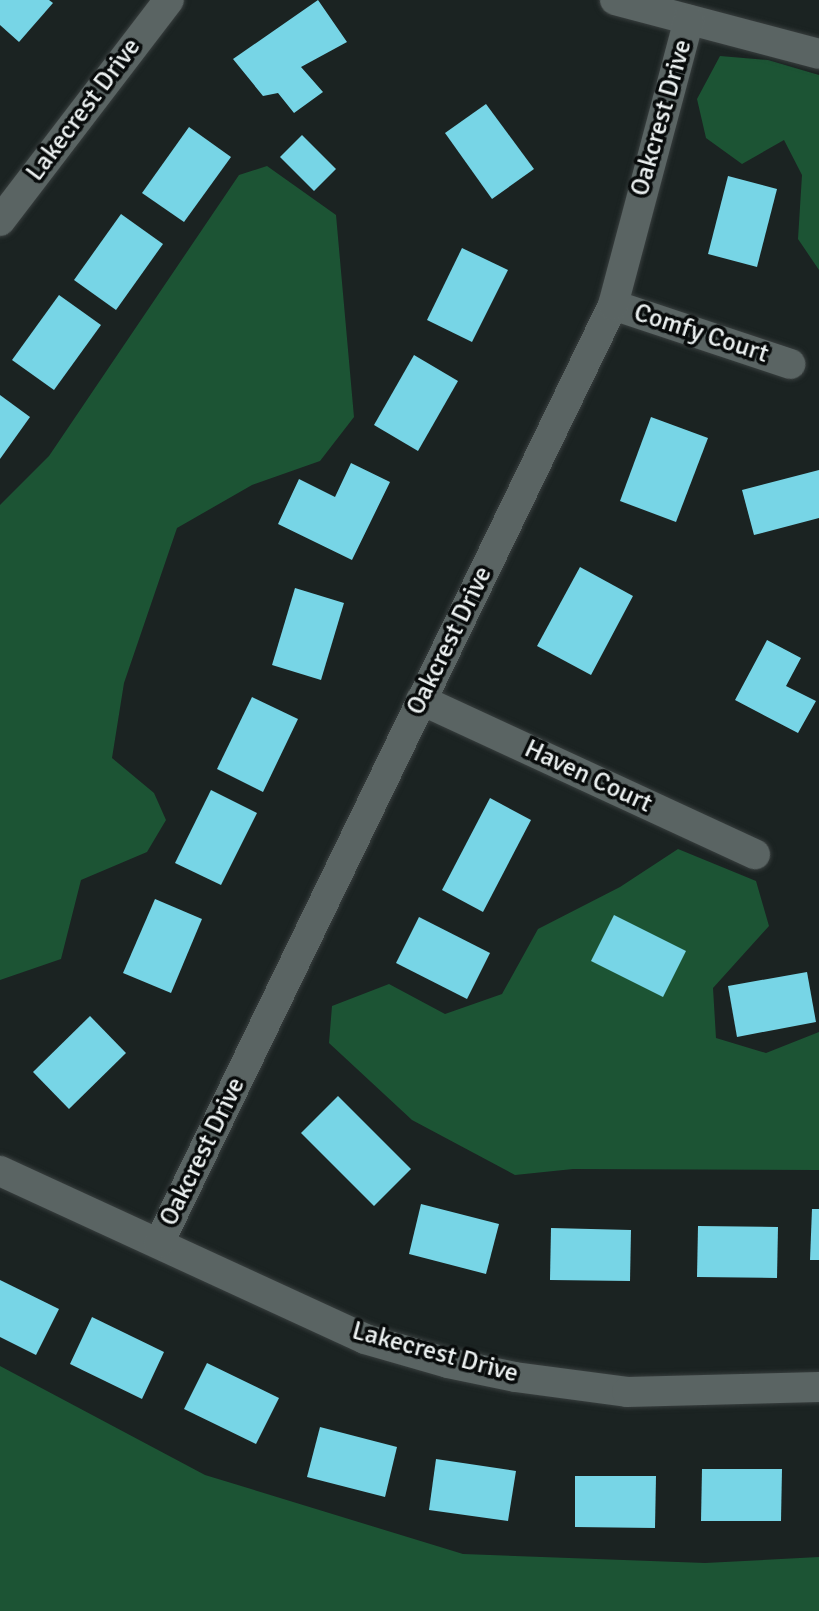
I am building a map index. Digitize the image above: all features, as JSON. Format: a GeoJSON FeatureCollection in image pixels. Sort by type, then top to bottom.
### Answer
{"type":"FeatureCollection","features":[{"type":"Feature","properties":{"kind":"street","name":"Lakecrest Drive"},"geometry":{"type":"LineString","coordinates":[[0,220],[169,0]]}},
{"type":"Feature","properties":{"kind":"street"},"geometry":{"type":"LineString","coordinates":[[615,0],[819,54]]}},
{"type":"Feature","properties":{"kind":"street","name":"Oakcrest Drive"},"geometry":{"type":"LineString","coordinates":[[159,1243],[613,305],[689,20]]}},
{"type":"Feature","properties":{"kind":"street","name":"Comfy Court"},"geometry":{"type":"LineString","coordinates":[[613,305],[790,364]]}},
{"type":"Feature","properties":{"kind":"street","name":"Haven Court"},"geometry":{"type":"LineString","coordinates":[[421,700],[755,854]]}},
{"type":"Feature","properties":{"kind":"street","name":"Lakecrest Drive"},"geometry":{"type":"LineString","coordinates":[[0,1171],[365,1339],[488,1372],[627,1392],[819,1387]]}},
{"type":"Feature","properties":{"kind":"green space"},"geometry":{"type":"Polygon","coordinates":[[[720,56],[768,60],[819,75],[819,270],[798,239],[802,175],[784,140],[742,164],[706,138],[697,99],[720,56]]]}},
{"type":"Feature","properties":{"kind":"green space"},"geometry":{"type":"Polygon","coordinates":[[[267,166],[336,215],[354,417],[320,461],[252,485],[177,528],[124,683],[112,758],[154,793],[166,820],[147,852],[81,880],[61,959],[0,980],[0,505],[49,456],[239,175],[267,166]]]}},
{"type":"Feature","properties":{"kind":"green space"},"geometry":{"type":"Polygon","coordinates":[[[678,849],[756,881],[769,926],[713,988],[716,1038],[766,1053],[819,1032],[819,1170],[573,1169],[515,1175],[412,1120],[329,1043],[332,1006],[389,984],[445,1014],[502,994],[538,929],[620,887],[678,849]]]}},
{"type":"Feature","properties":{"kind":"green space"},"geometry":{"type":"Polygon","coordinates":[[[0,1366],[205,1475],[463,1554],[705,1563],[819,1557],[819,1611],[0,1611],[0,1366]]]}},
{"type":"Feature","properties":{"kind":"building"},"geometry":{"type":"Polygon","coordinates":[[[0,0],[49,0],[53,3],[19,42],[0,25],[0,0]]]}},
{"type":"Feature","properties":{"kind":"building"},"geometry":{"type":"Polygon","coordinates":[[[318,0],[347,42],[301,67],[323,92],[294,113],[278,93],[263,96],[233,59],[318,0]]]}},
{"type":"Feature","properties":{"kind":"building"},"geometry":{"type":"Polygon","coordinates":[[[486,104],[534,169],[492,199],[445,133],[486,104]]]}},
{"type":"Feature","properties":{"kind":"building"},"geometry":{"type":"Polygon","coordinates":[[[189,127],[231,157],[184,222],[142,193],[189,127]]]}},
{"type":"Feature","properties":{"kind":"building"},"geometry":{"type":"Polygon","coordinates":[[[302,135],[336,169],[314,191],[280,157],[302,135]]]}},
{"type":"Feature","properties":{"kind":"building"},"geometry":{"type":"Polygon","coordinates":[[[728,176],[777,189],[757,267],[708,254],[728,176]]]}},
{"type":"Feature","properties":{"kind":"building"},"geometry":{"type":"Polygon","coordinates":[[[121,214],[163,244],[116,310],[74,280],[121,214]]]}},
{"type":"Feature","properties":{"kind":"building"},"geometry":{"type":"Polygon","coordinates":[[[462,248],[508,270],[472,342],[427,320],[462,248]]]}},
{"type":"Feature","properties":{"kind":"building"},"geometry":{"type":"Polygon","coordinates":[[[59,295],[101,325],[54,390],[12,360],[59,295]]]}},
{"type":"Feature","properties":{"kind":"building"},"geometry":{"type":"Polygon","coordinates":[[[414,355],[458,381],[418,451],[374,425],[414,355]]]}},
{"type":"Feature","properties":{"kind":"building"},"geometry":{"type":"Polygon","coordinates":[[[0,395],[30,417],[0,459],[0,395]]]}},
{"type":"Feature","properties":{"kind":"building"},"geometry":{"type":"Polygon","coordinates":[[[651,417],[708,438],[676,522],[620,501],[651,417]]]}},
{"type":"Feature","properties":{"kind":"building"},"geometry":{"type":"Polygon","coordinates":[[[351,463],[390,482],[352,560],[278,524],[299,479],[335,497],[351,463]]]}},
{"type":"Feature","properties":{"kind":"building"},"geometry":{"type":"Polygon","coordinates":[[[819,470],[819,518],[754,535],[742,490],[819,470]]]}},
{"type":"Feature","properties":{"kind":"building"},"geometry":{"type":"Polygon","coordinates":[[[580,567],[633,596],[591,675],[537,646],[580,567]]]}},
{"type":"Feature","properties":{"kind":"building"},"geometry":{"type":"Polygon","coordinates":[[[295,588],[344,603],[321,680],[272,665],[295,588]]]}},
{"type":"Feature","properties":{"kind":"building"},"geometry":{"type":"Polygon","coordinates":[[[767,640],[801,658],[786,686],[816,701],[798,733],[735,700],[767,640]]]}},
{"type":"Feature","properties":{"kind":"building"},"geometry":{"type":"Polygon","coordinates":[[[252,697],[298,719],[263,792],[217,769],[252,697]]]}},
{"type":"Feature","properties":{"kind":"building"},"geometry":{"type":"Polygon","coordinates":[[[211,790],[257,813],[221,885],[175,863],[211,790]]]}},
{"type":"Feature","properties":{"kind":"building"},"geometry":{"type":"Polygon","coordinates":[[[490,798],[531,820],[483,912],[442,890],[490,798]]]}},
{"type":"Feature","properties":{"kind":"building"},"geometry":{"type":"Polygon","coordinates":[[[155,899],[202,919],[171,993],[123,973],[155,899]]]}},
{"type":"Feature","properties":{"kind":"building"},"geometry":{"type":"Polygon","coordinates":[[[614,915],[686,951],[663,997],[591,961],[614,915]]]}},
{"type":"Feature","properties":{"kind":"building"},"geometry":{"type":"Polygon","coordinates":[[[419,917],[490,953],[467,999],[396,963],[419,917]]]}},
{"type":"Feature","properties":{"kind":"building"},"geometry":{"type":"Polygon","coordinates":[[[807,972],[816,1022],[737,1037],[728,986],[807,972]]]}},
{"type":"Feature","properties":{"kind":"building"},"geometry":{"type":"Polygon","coordinates":[[[90,1016],[126,1053],[69,1109],[33,1072],[90,1016]]]}},
{"type":"Feature","properties":{"kind":"building"},"geometry":{"type":"Polygon","coordinates":[[[338,1096],[411,1169],[374,1206],[301,1133],[338,1096]]]}},
{"type":"Feature","properties":{"kind":"building"},"geometry":{"type":"Polygon","coordinates":[[[421,1204],[499,1224],[486,1274],[409,1254],[421,1204]]]}},
{"type":"Feature","properties":{"kind":"building"},"geometry":{"type":"Polygon","coordinates":[[[812,1209],[819,1209],[819,1260],[810,1260],[812,1209]]]}},
{"type":"Feature","properties":{"kind":"building"},"geometry":{"type":"Polygon","coordinates":[[[698,1226],[778,1227],[777,1278],[697,1277],[698,1226]]]}},
{"type":"Feature","properties":{"kind":"building"},"geometry":{"type":"Polygon","coordinates":[[[551,1228],[631,1230],[630,1281],[550,1280],[551,1228]]]}},
{"type":"Feature","properties":{"kind":"building"},"geometry":{"type":"Polygon","coordinates":[[[0,1280],[59,1309],[36,1355],[0,1337],[0,1280]]]}},
{"type":"Feature","properties":{"kind":"building"},"geometry":{"type":"Polygon","coordinates":[[[92,1317],[164,1352],[142,1399],[70,1364],[92,1317]]]}},
{"type":"Feature","properties":{"kind":"building"},"geometry":{"type":"Polygon","coordinates":[[[207,1363],[279,1398],[256,1444],[184,1409],[207,1363]]]}},
{"type":"Feature","properties":{"kind":"building"},"geometry":{"type":"Polygon","coordinates":[[[320,1427],[397,1447],[385,1497],[307,1477],[320,1427]]]}},
{"type":"Feature","properties":{"kind":"building"},"geometry":{"type":"Polygon","coordinates":[[[436,1459],[516,1471],[508,1521],[429,1510],[436,1459]]]}},
{"type":"Feature","properties":{"kind":"building"},"geometry":{"type":"Polygon","coordinates":[[[702,1469],[782,1469],[781,1521],[701,1521],[702,1469]]]}},
{"type":"Feature","properties":{"kind":"building"},"geometry":{"type":"Polygon","coordinates":[[[575,1476],[656,1476],[655,1528],[575,1527],[575,1476]]]}}]}
